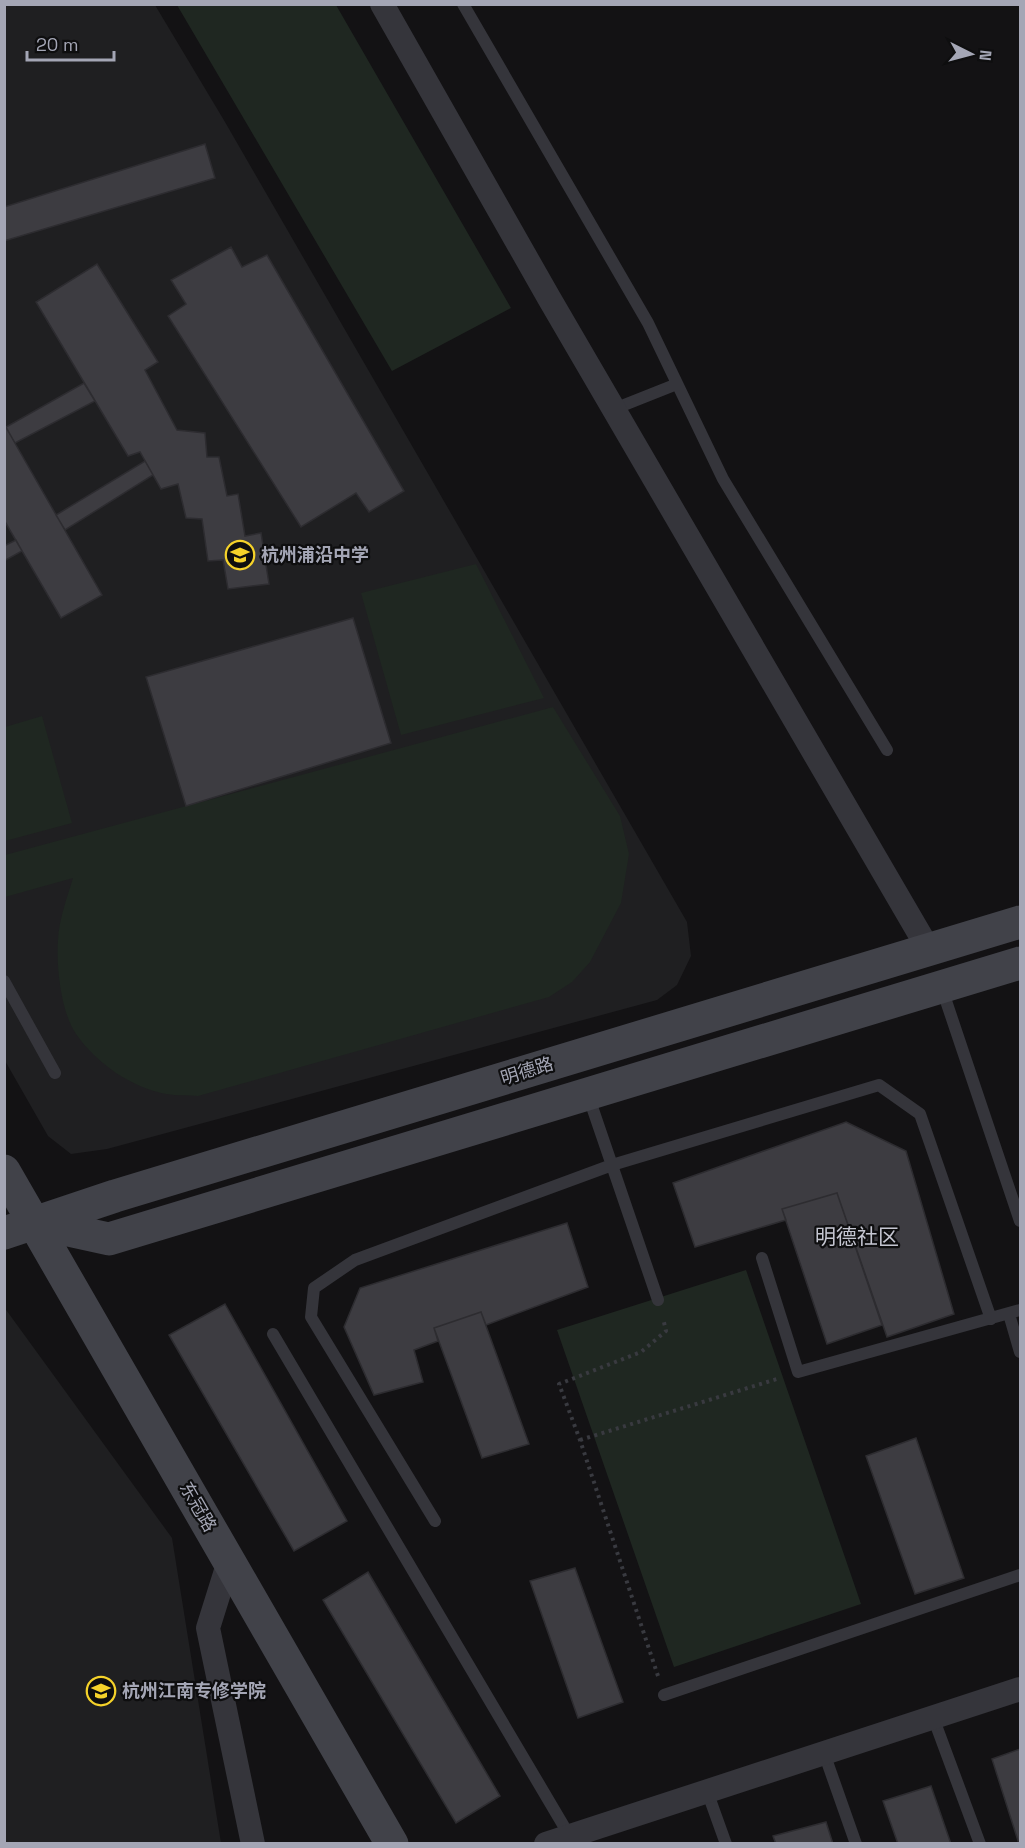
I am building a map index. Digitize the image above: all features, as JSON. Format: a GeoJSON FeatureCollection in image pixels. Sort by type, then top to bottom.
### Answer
{"type":"FeatureCollection","features":[{"type":"Feature","properties":{"kind":"street"},"geometry":{"type":"LineString","coordinates":[[382,4],[614,410],[929,950]]}},
{"type":"Feature","properties":{"kind":"street","name":"明德路"},"geometry":{"type":"LineString","coordinates":[[19,1228],[126,1192],[1020,922]]}},
{"type":"Feature","properties":{"kind":"street"},"geometry":{"type":"LineString","coordinates":[[19,1228],[109,1239],[1020,963]]}},
{"type":"Feature","properties":{"kind":"street","name":"东冠路"},"geometry":{"type":"LineString","coordinates":[[4,1171],[19,1228],[229,1561],[392,1844]]}},
{"type":"Feature","properties":{"kind":"street"},"geometry":{"type":"LineString","coordinates":[[229,1561],[208,1628],[253,1844]]}},
{"type":"Feature","properties":{"kind":"street"},"geometry":{"type":"LineString","coordinates":[[546,1844],[572,1839],[707,1791],[1020,1689]]}},
{"type":"Feature","properties":{"kind":"lane"},"geometry":{"type":"LineString","coordinates":[[463,4],[648,323],[723,479],[886,750]]}},
{"type":"Feature","properties":{"kind":"lane"},"geometry":{"type":"LineString","coordinates":[[614,410],[677,384]]}},
{"type":"Feature","properties":{"kind":"lane"},"geometry":{"type":"LineString","coordinates":[[4,981],[55,1072]]}},
{"type":"Feature","properties":{"kind":"lane"},"geometry":{"type":"LineString","coordinates":[[942,987],[1020,1221]]}},
{"type":"Feature","properties":{"kind":"lane"},"geometry":{"type":"LineString","coordinates":[[435,1521],[311,1317],[314,1288],[355,1260],[612,1165],[879,1085],[920,1114],[991,1319]]}},
{"type":"Feature","properties":{"kind":"lane"},"geometry":{"type":"LineString","coordinates":[[588,1094],[658,1300]]}},
{"type":"Feature","properties":{"kind":"lane"},"geometry":{"type":"LineString","coordinates":[[762,1258],[798,1372],[1015,1312],[1020,1352]]}},
{"type":"Feature","properties":{"kind":"lane"},"geometry":{"type":"LineString","coordinates":[[273,1334],[572,1839]]}},
{"type":"Feature","properties":{"kind":"lane"},"geometry":{"type":"LineString","coordinates":[[664,1695],[1020,1575]]}},
{"type":"Feature","properties":{"kind":"lane"},"geometry":{"type":"LineString","coordinates":[[933,1718],[980,1844]]}},
{"type":"Feature","properties":{"kind":"lane"},"geometry":{"type":"LineString","coordinates":[[824,1753],[856,1844]]}},
{"type":"Feature","properties":{"kind":"lane"},"geometry":{"type":"LineString","coordinates":[[707,1791],[726,1844]]}},
{"type":"Feature","properties":{"kind":"path"},"geometry":{"type":"LineString","coordinates":[[658,1300],[666,1331],[641,1352],[559,1384],[580,1440],[664,1695]]}},
{"type":"Feature","properties":{"kind":"path"},"geometry":{"type":"LineString","coordinates":[[580,1440],[798,1372]]}},
{"type":"Feature","properties":{"kind":"shaded area","name":"杭州浦沿中学"},"geometry":{"type":"Polygon","coordinates":[[[4,5],[155,5],[225,122],[687,922],[691,956],[677,985],[657,1000],[107,1149],[71,1154],[48,1136],[4,1059],[4,5]]]}},
{"type":"Feature","properties":{"kind":"shaded area"},"geometry":{"type":"Polygon","coordinates":[[[177,5],[336,5],[511,308],[392,371],[177,5]]]}},
{"type":"Feature","properties":{"kind":"shaded area"},"geometry":{"type":"Polygon","coordinates":[[[476,564],[544,698],[401,735],[361,593],[476,564]]]}},
{"type":"Feature","properties":{"kind":"shaded area"},"geometry":{"type":"Polygon","coordinates":[[[553,707],[620,816],[629,854],[621,903],[590,962],[572,982],[549,997],[198,1096],[166,1094],[140,1086],[116,1073],[84,1045],[71,1025],[63,1002],[58,951],[60,924],[73,878],[5,897],[5,855],[553,707]]]}},
{"type":"Feature","properties":{"kind":"shaded area"},"geometry":{"type":"Polygon","coordinates":[[[42,716],[72,823],[5,841],[5,727],[42,716]]]}},
{"type":"Feature","properties":{"kind":"shaded area"},"geometry":{"type":"Polygon","coordinates":[[[746,1270],[861,1604],[674,1667],[557,1330],[746,1270]]]}},
{"type":"Feature","properties":{"kind":"shaded area","name":"杭州江南专修学院"},"geometry":{"type":"Polygon","coordinates":[[[4,1307],[172,1538],[221,1843],[5,1843],[4,1307]]]}},
{"type":"Feature","properties":{"kind":"building"},"geometry":{"type":"Polygon","coordinates":[[[205,144],[215,178],[4,241],[4,207],[205,144]]]}},
{"type":"Feature","properties":{"kind":"building"},"geometry":{"type":"Polygon","coordinates":[[[231,247],[242,267],[267,255],[404,491],[369,512],[356,493],[301,527],[168,316],[186,304],[171,280],[231,247]]]}},
{"type":"Feature","properties":{"kind":"building"},"geometry":{"type":"Polygon","coordinates":[[[97,264],[158,362],[145,370],[177,430],[205,433],[207,457],[219,457],[227,496],[238,494],[245,536],[261,533],[269,584],[228,589],[223,560],[208,561],[202,519],[186,518],[178,484],[161,489],[140,452],[128,456],[36,302],[97,264]]]}},
{"type":"Feature","properties":{"kind":"building"},"geometry":{"type":"Polygon","coordinates":[[[84,383],[95,401],[15,443],[6,427],[84,383]]]}},
{"type":"Feature","properties":{"kind":"building"},"geometry":{"type":"Polygon","coordinates":[[[4,424],[102,595],[61,618],[4,520],[4,424]]]}},
{"type":"Feature","properties":{"kind":"building"},"geometry":{"type":"Polygon","coordinates":[[[145,461],[153,475],[65,530],[56,515],[145,461]]]}},
{"type":"Feature","properties":{"kind":"building"},"geometry":{"type":"Polygon","coordinates":[[[16,540],[22,551],[4,561],[4,546],[16,540]]]}},
{"type":"Feature","properties":{"kind":"building"},"geometry":{"type":"Polygon","coordinates":[[[353,618],[391,743],[186,806],[146,677],[353,618]]]}},
{"type":"Feature","properties":{"kind":"building"},"geometry":{"type":"Polygon","coordinates":[[[846,1122],[906,1151],[954,1314],[887,1337],[837,1193],[782,1209],[786,1220],[695,1247],[673,1183],[846,1122]]]}},
{"type":"Feature","properties":{"kind":"building"},"geometry":{"type":"Polygon","coordinates":[[[837,1193],[882,1325],[827,1344],[782,1209],[837,1193]]]}},
{"type":"Feature","properties":{"kind":"building"},"geometry":{"type":"Polygon","coordinates":[[[567,1223],[588,1287],[486,1325],[481,1312],[434,1328],[438,1341],[414,1350],[423,1382],[374,1395],[344,1327],[360,1288],[567,1223]]]}},
{"type":"Feature","properties":{"kind":"building"},"geometry":{"type":"Polygon","coordinates":[[[225,1304],[347,1521],[294,1551],[169,1335],[225,1304]]]}},
{"type":"Feature","properties":{"kind":"building"},"geometry":{"type":"Polygon","coordinates":[[[481,1312],[529,1444],[482,1458],[434,1328],[481,1312]]]}},
{"type":"Feature","properties":{"kind":"building"},"geometry":{"type":"Polygon","coordinates":[[[916,1438],[964,1578],[915,1594],[866,1456],[916,1438]]]}},
{"type":"Feature","properties":{"kind":"building"},"geometry":{"type":"Polygon","coordinates":[[[575,1568],[623,1702],[578,1718],[530,1581],[575,1568]]]}},
{"type":"Feature","properties":{"kind":"building"},"geometry":{"type":"Polygon","coordinates":[[[368,1572],[500,1796],[456,1823],[323,1600],[368,1572]]]}},
{"type":"Feature","properties":{"kind":"building"},"geometry":{"type":"Polygon","coordinates":[[[1020,1749],[1020,1844],[1019,1844],[992,1759],[1020,1749]]]}},
{"type":"Feature","properties":{"kind":"building"},"geometry":{"type":"Polygon","coordinates":[[[931,1786],[951,1844],[898,1844],[883,1801],[931,1786]]]}},
{"type":"Feature","properties":{"kind":"building"},"geometry":{"type":"Polygon","coordinates":[[[826,1822],[833,1844],[776,1844],[773,1836],[826,1822]]]}},
{"type":"Feature","properties":{"kind":"place","name":"杭州浦沿中学"},"geometry":{"type":"Point","coordinates":[240,555]}},
{"type":"Feature","properties":{"kind":"place","name":"杭州江南专修学院"},"geometry":{"type":"Point","coordinates":[101,1691]}},
{"type":"Feature","properties":{"kind":"district","name":"明德社区"},"geometry":{"type":"Point","coordinates":[857,1237]}}]}
